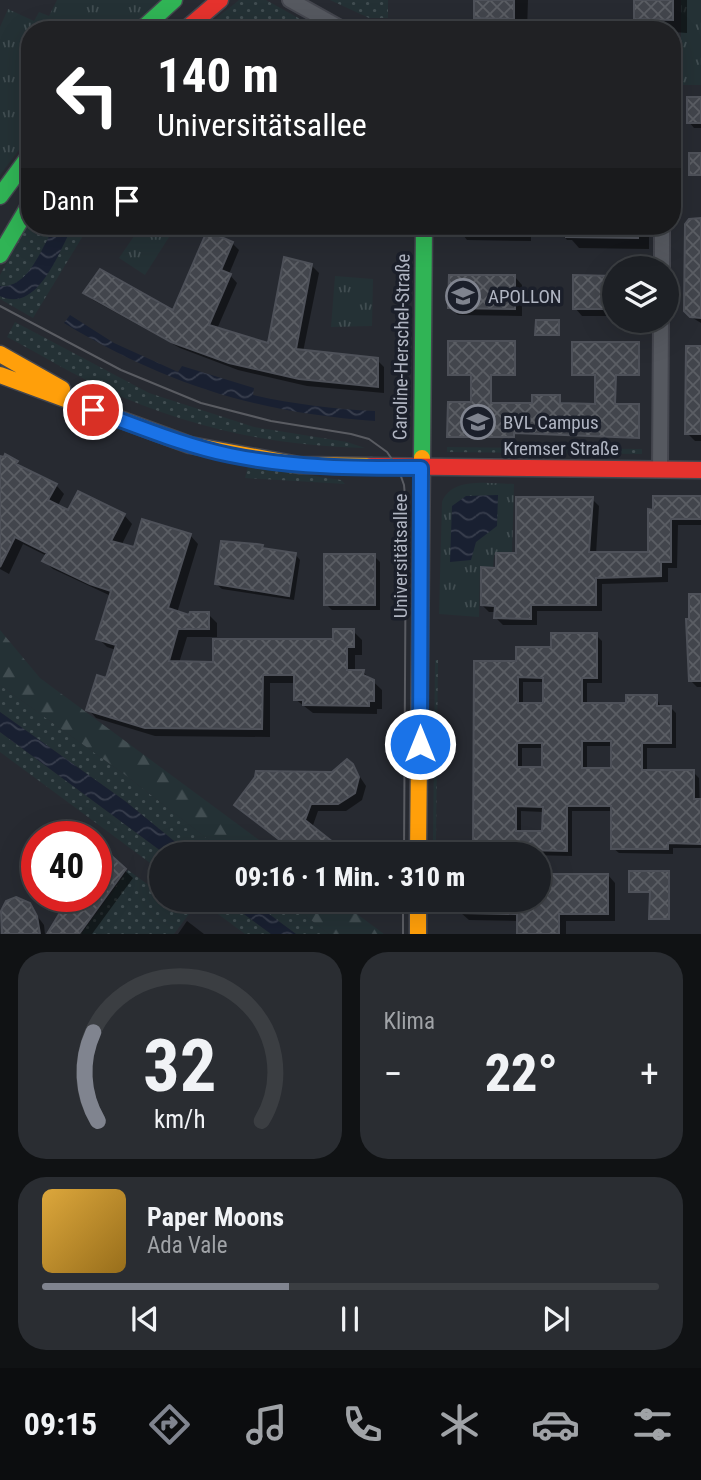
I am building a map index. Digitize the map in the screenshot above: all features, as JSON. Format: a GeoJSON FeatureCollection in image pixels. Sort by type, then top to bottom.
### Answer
{"type":"FeatureCollection","features":[{"type":"Feature","properties":{"kind":"street"},"geometry":{"type":"LineString","coordinates":[[151,21],[174,0]]}},
{"type":"Feature","properties":{"kind":"street"},"geometry":{"type":"LineString","coordinates":[[196,21],[220,0]]}},
{"type":"Feature","properties":{"kind":"street"},"geometry":{"type":"LineString","coordinates":[[289,0],[328,21]]}},
{"type":"Feature","properties":{"kind":"street"},"geometry":{"type":"LineString","coordinates":[[0,196],[21,167]]}},
{"type":"Feature","properties":{"kind":"street"},"geometry":{"type":"LineString","coordinates":[[0,255],[21,219]]}},
{"type":"Feature","properties":{"kind":"street","name":"Caroline-Herschel-Straße"},"geometry":{"type":"LineString","coordinates":[[421,468],[424,235]]}},
{"type":"Feature","properties":{"kind":"street"},"geometry":{"type":"LineString","coordinates":[[662,235],[662,256]]}},
{"type":"Feature","properties":{"kind":"street"},"geometry":{"type":"LineString","coordinates":[[660,470],[661,333]]}},
{"type":"Feature","properties":{"kind":"street","name":"Universitätsallee"},"geometry":{"type":"LineString","coordinates":[[0,354],[93,410]]}},
{"type":"Feature","properties":{"kind":"street","name":"Universitätsallee"},"geometry":{"type":"LineString","coordinates":[[0,374],[177,441],[240,457],[299,466],[421,468],[418,842]]}},
{"type":"Feature","properties":{"kind":"street","name":"Kremser Straße"},"geometry":{"type":"LineString","coordinates":[[421,468],[701,470]]}},
{"type":"Feature","properties":{"kind":"street"},"geometry":{"type":"LineString","coordinates":[[418,912],[418,934]]}},
{"type":"Feature","properties":{"kind":"green space"},"geometry":{"type":"Polygon","coordinates":[[[57,0],[161,0],[136,21],[34,21],[39,12],[49,16],[57,0]]]}},
{"type":"Feature","properties":{"kind":"green space"},"geometry":{"type":"Polygon","coordinates":[[[239,0],[266,0],[304,21],[213,21],[239,0]]]}},
{"type":"Feature","properties":{"kind":"green space"},"geometry":{"type":"Polygon","coordinates":[[[330,0],[388,0],[388,18],[369,18],[330,0]]]}},
{"type":"Feature","properties":{"kind":"green space"},"geometry":{"type":"Polygon","coordinates":[[[681,0],[701,0],[701,85],[681,85],[681,0]]]}},
{"type":"Feature","properties":{"kind":"green space"},"geometry":{"type":"Polygon","coordinates":[[[8,9],[34,21],[21,21],[21,147],[0,175],[0,27],[8,9]]]}},
{"type":"Feature","properties":{"kind":"green space"},"geometry":{"type":"Polygon","coordinates":[[[22,235],[84,235],[33,318],[0,299],[0,275],[22,235]]]}},
{"type":"Feature","properties":{"kind":"green space"},"geometry":{"type":"Polygon","coordinates":[[[135,235],[170,235],[145,275],[119,258],[135,235]]]}},
{"type":"Feature","properties":{"kind":"green space"},"geometry":{"type":"Polygon","coordinates":[[[335,276],[373,279],[372,326],[331,327],[335,276]]]}},
{"type":"Feature","properties":{"kind":"green space"},"geometry":{"type":"Polygon","coordinates":[[[15,322],[149,393],[254,427],[347,442],[365,448],[265,439],[169,415],[106,390],[7,337],[15,322]]]}},
{"type":"Feature","properties":{"kind":"green space"},"geometry":{"type":"Polygon","coordinates":[[[447,447],[642,449],[642,454],[447,452],[447,447]]]}},
{"type":"Feature","properties":{"kind":"green space"},"geometry":{"type":"Polygon","coordinates":[[[248,466],[341,480],[345,484],[245,478],[248,466]]]}},
{"type":"Feature","properties":{"kind":"green space"},"geometry":{"type":"Polygon","coordinates":[[[514,484],[512,555],[494,555],[493,567],[480,567],[479,617],[439,614],[442,502],[454,488],[463,485],[514,484]]]}},
{"type":"Feature","properties":{"kind":"green space"},"geometry":{"type":"Polygon","coordinates":[[[0,630],[40,678],[262,842],[212,842],[124,774],[0,685],[0,630]]]}},
{"type":"Feature","properties":{"kind":"green space"},"geometry":{"type":"Polygon","coordinates":[[[435,660],[438,660],[436,842],[433,842],[435,660]]]}},
{"type":"Feature","properties":{"kind":"green space"},"geometry":{"type":"Polygon","coordinates":[[[0,685],[124,774],[212,842],[175,842],[125,801],[0,712],[0,685]]]}},
{"type":"Feature","properties":{"kind":"green space"},"geometry":{"type":"Polygon","coordinates":[[[0,732],[149,842],[149,862],[112,835],[112,821],[93,821],[0,752],[0,732]]]}},
{"type":"Feature","properties":{"kind":"green space"},"geometry":{"type":"Polygon","coordinates":[[[128,870],[149,885],[149,912],[189,914],[174,934],[81,934],[97,912],[112,912],[112,892],[128,870]]]}},
{"type":"Feature","properties":{"kind":"green space"},"geometry":{"type":"Polygon","coordinates":[[[215,912],[241,912],[271,934],[245,934],[215,912]]]}},
{"type":"Feature","properties":{"kind":"green space"},"geometry":{"type":"Polygon","coordinates":[[[266,912],[301,912],[329,934],[296,934],[266,912]]]}},
{"type":"Feature","properties":{"kind":"green space"},"geometry":{"type":"Polygon","coordinates":[[[301,912],[354,912],[384,934],[329,934],[301,912]]]}},
{"type":"Feature","properties":{"kind":"water"},"geometry":{"type":"Polygon","coordinates":[[[50,235],[68,235],[54,264],[36,288],[25,296],[13,299],[0,296],[0,286],[19,281],[40,255],[50,235]]]}},
{"type":"Feature","properties":{"kind":"water"},"geometry":{"type":"Polygon","coordinates":[[[70,315],[114,343],[178,372],[182,366],[254,388],[253,395],[268,398],[313,406],[375,411],[375,421],[291,411],[213,392],[139,363],[102,344],[64,323],[70,315]]]}},
{"type":"Feature","properties":{"kind":"water"},"geometry":{"type":"Polygon","coordinates":[[[498,495],[497,526],[476,542],[471,560],[450,562],[452,506],[466,496],[498,495]]]}},
{"type":"Feature","properties":{"kind":"water"},"geometry":{"type":"Polygon","coordinates":[[[0,712],[125,801],[175,842],[149,842],[0,732],[0,712]]]}},
{"type":"Feature","properties":{"kind":"water"},"geometry":{"type":"Polygon","coordinates":[[[241,912],[266,912],[296,934],[271,934],[241,912]]]}},
{"type":"Feature","properties":{"kind":"building"},"geometry":{"type":"Polygon","coordinates":[[[474,0],[514,0],[514,19],[474,18],[474,0]]]}},
{"type":"Feature","properties":{"kind":"building"},"geometry":{"type":"Polygon","coordinates":[[[634,0],[673,0],[673,20],[634,19],[634,0]]]}},
{"type":"Feature","properties":{"kind":"building"},"geometry":{"type":"Polygon","coordinates":[[[687,97],[701,97],[701,123],[687,123],[687,97]]]}},
{"type":"Feature","properties":{"kind":"building"},"geometry":{"type":"Polygon","coordinates":[[[689,153],[701,153],[701,175],[689,175],[689,153]]]}},
{"type":"Feature","properties":{"kind":"building"},"geometry":{"type":"Polygon","coordinates":[[[701,218],[701,318],[690,317],[684,311],[685,224],[689,219],[701,218]]]}},
{"type":"Feature","properties":{"kind":"building"},"geometry":{"type":"Polygon","coordinates":[[[205,235],[216,235],[233,242],[221,270],[231,274],[209,325],[268,343],[284,257],[312,264],[296,349],[378,358],[378,387],[299,379],[229,363],[171,342],[83,293],[100,269],[173,310],[205,235]]]}},
{"type":"Feature","properties":{"kind":"building"},"geometry":{"type":"Polygon","coordinates":[[[566,235],[638,235],[638,238],[566,235]]]}},
{"type":"Feature","properties":{"kind":"building"},"geometry":{"type":"Polygon","coordinates":[[[449,275],[515,275],[515,309],[448,308],[449,275]]]}},
{"type":"Feature","properties":{"kind":"building"},"geometry":{"type":"Polygon","coordinates":[[[573,275],[602,276],[602,309],[573,309],[573,275]]]}},
{"type":"Feature","properties":{"kind":"building"},"geometry":{"type":"Polygon","coordinates":[[[536,320],[559,320],[559,335],[535,335],[536,320]]]}},
{"type":"Feature","properties":{"kind":"building"},"geometry":{"type":"Polygon","coordinates":[[[448,341],[515,341],[515,375],[491,375],[491,403],[532,403],[532,395],[560,395],[560,403],[595,404],[595,375],[572,375],[572,342],[639,342],[639,375],[616,375],[615,404],[639,404],[639,438],[514,433],[514,437],[447,437],[448,402],[471,402],[471,375],[448,375],[448,341]]]}},
{"type":"Feature","properties":{"kind":"building"},"geometry":{"type":"Polygon","coordinates":[[[686,346],[701,346],[701,434],[685,434],[686,346]]]}},
{"type":"Feature","properties":{"kind":"building"},"geometry":{"type":"Polygon","coordinates":[[[5,454],[18,461],[16,464],[57,484],[48,500],[68,510],[78,491],[125,514],[111,541],[134,547],[142,519],[191,534],[168,608],[189,615],[190,612],[209,612],[209,629],[178,629],[169,661],[213,662],[213,639],[333,639],[333,629],[354,629],[354,647],[347,647],[347,670],[364,670],[363,675],[374,680],[374,701],[369,701],[369,706],[303,705],[303,700],[294,700],[294,675],[263,675],[262,729],[145,728],[86,710],[97,675],[106,678],[116,645],[96,639],[111,591],[42,561],[47,553],[15,537],[0,567],[0,456],[4,457],[5,454]]]}},
{"type":"Feature","properties":{"kind":"building"},"geometry":{"type":"Polygon","coordinates":[[[653,496],[701,496],[701,519],[671,519],[671,562],[661,562],[661,576],[596,578],[596,605],[531,605],[531,619],[494,618],[495,606],[481,605],[481,567],[496,568],[496,553],[516,553],[516,497],[593,497],[589,552],[648,552],[648,509],[653,510],[653,496]]]}},
{"type":"Feature","properties":{"kind":"building"},"geometry":{"type":"Polygon","coordinates":[[[221,541],[257,544],[263,545],[262,548],[296,553],[289,596],[215,584],[221,541]]]}},
{"type":"Feature","properties":{"kind":"building"},"geometry":{"type":"Polygon","coordinates":[[[324,554],[375,554],[375,605],[324,605],[324,554]]]}},
{"type":"Feature","properties":{"kind":"building"},"geometry":{"type":"Polygon","coordinates":[[[689,594],[701,594],[701,681],[689,681],[686,619],[689,619],[689,594]]]}},
{"type":"Feature","properties":{"kind":"building"},"geometry":{"type":"Polygon","coordinates":[[[551,633],[597,633],[597,678],[582,678],[582,703],[626,703],[626,695],[657,695],[657,706],[671,706],[671,743],[642,743],[642,770],[694,770],[694,799],[701,799],[701,844],[668,843],[668,849],[611,849],[611,806],[567,806],[567,851],[551,851],[551,842],[473,842],[474,661],[516,661],[516,647],[551,647],[551,633]],[[518,677],[518,703],[543,703],[543,678],[518,677]],[[582,741],[582,768],[611,768],[611,741],[582,741]],[[517,743],[517,767],[542,767],[542,743],[517,743]],[[516,806],[516,831],[542,831],[543,807],[516,806]]]}},
{"type":"Feature","properties":{"kind":"building"},"geometry":{"type":"Polygon","coordinates":[[[347,759],[353,764],[359,777],[355,793],[338,804],[311,804],[305,820],[333,842],[282,842],[234,805],[255,777],[256,771],[332,772],[347,759]]]}},
{"type":"Feature","properties":{"kind":"building"},"geometry":{"type":"Polygon","coordinates":[[[112,856],[126,869],[112,888],[112,856]]]}},
{"type":"Feature","properties":{"kind":"building"},"geometry":{"type":"Polygon","coordinates":[[[629,871],[669,871],[669,919],[649,919],[650,892],[629,892],[629,871]]]}},
{"type":"Feature","properties":{"kind":"building"},"geometry":{"type":"Polygon","coordinates":[[[551,874],[608,874],[608,914],[559,914],[559,934],[517,934],[517,914],[460,913],[551,912],[551,874]]]}},
{"type":"Feature","properties":{"kind":"building"},"geometry":{"type":"Polygon","coordinates":[[[16,897],[21,899],[21,912],[35,912],[40,934],[2,934],[1,911],[6,901],[16,897]]]}},
{"type":"Feature","properties":{"kind":"building"},"geometry":{"type":"Polygon","coordinates":[[[60,912],[95,912],[79,934],[47,934],[60,912]]]}},
{"type":"Feature","properties":{"kind":"tram line"},"geometry":{"type":"LineString","coordinates":[[0,306],[121,370],[201,403],[271,421],[351,434],[369,439],[387,452],[398,468],[404,485],[406,507],[404,842]]}},
{"type":"Feature","properties":{"kind":"tram line"},"geometry":{"type":"LineString","coordinates":[[403,912],[403,934]]}},
{"type":"Feature","properties":{"kind":"traffic: fast"},"geometry":{"type":"LineString","coordinates":[[151,21],[174,0]]}},
{"type":"Feature","properties":{"kind":"traffic: fast"},"geometry":{"type":"LineString","coordinates":[[0,196],[21,167]]}},
{"type":"Feature","properties":{"kind":"traffic: fast"},"geometry":{"type":"LineString","coordinates":[[0,255],[21,219]]}},
{"type":"Feature","properties":{"kind":"traffic: fast"},"geometry":{"type":"LineString","coordinates":[[422,458],[424,235]]}},
{"type":"Feature","properties":{"kind":"traffic: slow"},"geometry":{"type":"LineString","coordinates":[[0,354],[62,389]]}},
{"type":"Feature","properties":{"kind":"traffic: slow"},"geometry":{"type":"LineString","coordinates":[[0,375],[190,445],[299,465],[371,466]]}},
{"type":"Feature","properties":{"kind":"traffic: slow"},"geometry":{"type":"LineString","coordinates":[[418,842],[422,458]]}},
{"type":"Feature","properties":{"kind":"traffic: slow"},"geometry":{"type":"LineString","coordinates":[[418,912],[418,934]]}},
{"type":"Feature","properties":{"kind":"traffic: jam"},"geometry":{"type":"LineString","coordinates":[[196,21],[220,0]]}},
{"type":"Feature","properties":{"kind":"traffic: jam"},"geometry":{"type":"LineString","coordinates":[[371,466],[701,470]]}},
{"type":"Feature","properties":{"kind":"place","name":"APOLLON"},"geometry":{"type":"Point","coordinates":[463,296]}},
{"type":"Feature","properties":{"kind":"place","name":"BVL Campus"},"geometry":{"type":"Point","coordinates":[478,422]}},
{"type":"Feature","properties":{"kind":"route"},"geometry":{"type":"LineString","coordinates":[[93,410],[153,433],[240,457],[299,466],[421,468],[420,744]]}}]}
